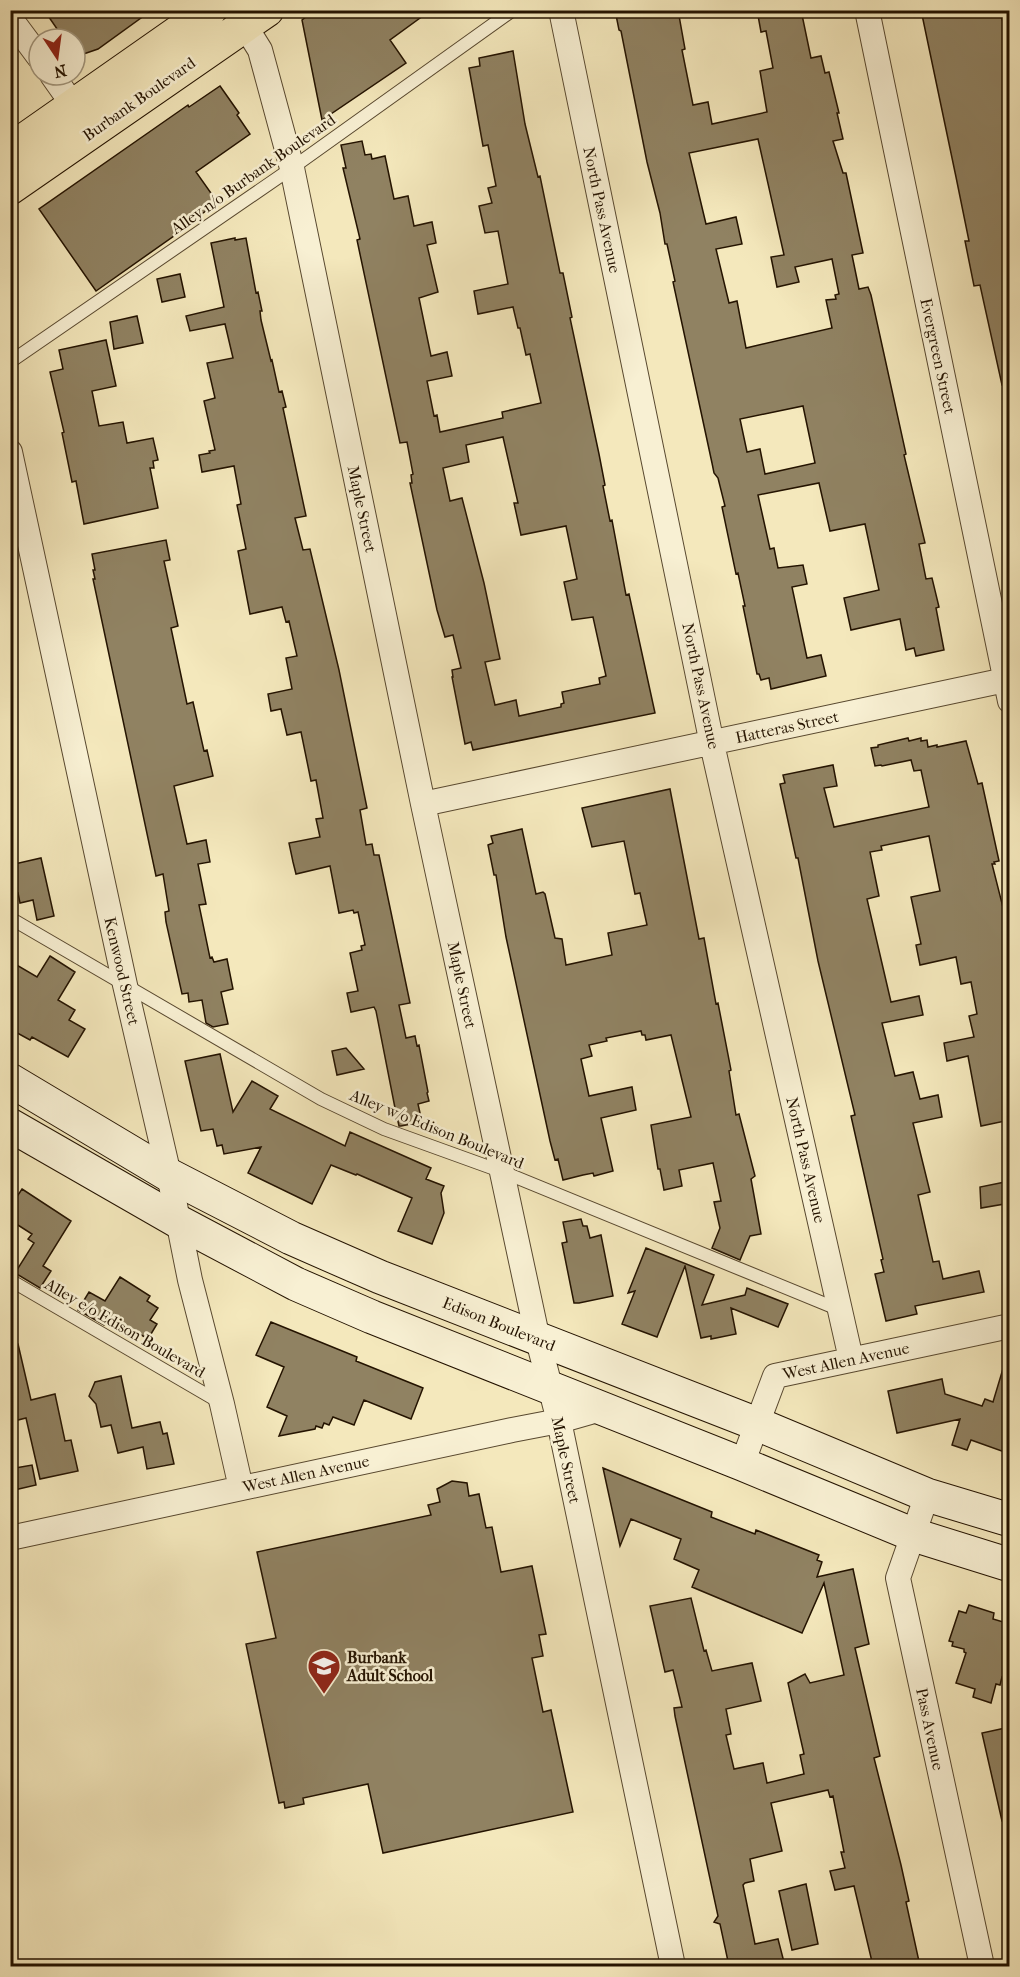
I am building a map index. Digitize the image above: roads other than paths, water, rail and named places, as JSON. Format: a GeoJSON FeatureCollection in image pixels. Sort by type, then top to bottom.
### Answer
{"type":"FeatureCollection","features":[{"type":"Feature","properties":{"kind":"main road","name":"Burbank Boulevard"},"geometry":{"type":"LineString","coordinates":[[10,188],[83,119],[210,10]]}},
{"type":"Feature","properties":{"kind":"main road","name":"Burbank Boulevard"},"geometry":{"type":"LineString","coordinates":[[10,150],[83,119],[249,15]]}},
{"type":"Feature","properties":{"kind":"main road","name":"Edison Boulevard"},"geometry":{"type":"LineString","coordinates":[[10,1080],[169,1175],[291,1238],[390,1281],[757,1424],[927,1495],[1010,1520]]}},
{"type":"Feature","properties":{"kind":"main road"},"geometry":{"type":"LineString","coordinates":[[10,1125],[179,1222],[296,1284],[372,1317],[914,1535],[1010,1565]]}},
{"type":"Feature","properties":{"kind":"street","name":"North Pass Avenue"},"geometry":{"type":"LineString","coordinates":[[561,10],[712,744],[851,1359]]}},
{"type":"Feature","properties":{"kind":"street","name":"Evergreen Street"},"geometry":{"type":"LineString","coordinates":[[867,10],[1008,687]]}},
{"type":"Feature","properties":{"kind":"street","name":"Maple Street"},"geometry":{"type":"LineString","coordinates":[[249,15],[292,168],[423,804],[538,1340],[559,1421],[673,1966]]}},
{"type":"Feature","properties":{"kind":"street"},"geometry":{"type":"LineString","coordinates":[[10,18],[27,41]]}},
{"type":"Feature","properties":{"kind":"street"},"geometry":{"type":"LineString","coordinates":[[60,87],[83,119]]}},
{"type":"Feature","properties":{"kind":"street","name":"Kenwood Street"},"geometry":{"type":"LineString","coordinates":[[10,452],[190,1280],[241,1488]]}},
{"type":"Feature","properties":{"kind":"street","name":"Hatteras Street"},"geometry":{"type":"LineString","coordinates":[[423,804],[712,744],[1008,687]]}},
{"type":"Feature","properties":{"kind":"street","name":"West Allen Avenue"},"geometry":{"type":"LineString","coordinates":[[742,1464],[776,1376],[1010,1326]]}},
{"type":"Feature","properties":{"kind":"street","name":"West Allen Avenue"},"geometry":{"type":"LineString","coordinates":[[10,1538],[559,1421],[601,1409]]}},
{"type":"Feature","properties":{"kind":"street","name":"Pass Avenue"},"geometry":{"type":"LineString","coordinates":[[927,1495],[898,1578],[982,1966]]}},
{"type":"Feature","properties":{"kind":"lane","name":"Alley n/o Burbank Boulevard"},"geometry":{"type":"LineString","coordinates":[[10,362],[292,168],[513,10]]}},
{"type":"Feature","properties":{"kind":"lane","name":"Alley w/o Edison Boulevard"},"geometry":{"type":"LineString","coordinates":[[10,918],[321,1099],[384,1129],[503,1172],[840,1310]]}},
{"type":"Feature","properties":{"kind":"lane","name":"Alley e/o Edison Boulevard"},"geometry":{"type":"LineString","coordinates":[[10,1280],[222,1404]]}},
{"type":"Feature","properties":{"kind":"place","name":"Burbank Adult School"},"geometry":{"type":"Point","coordinates":[324,1695]}}]}
